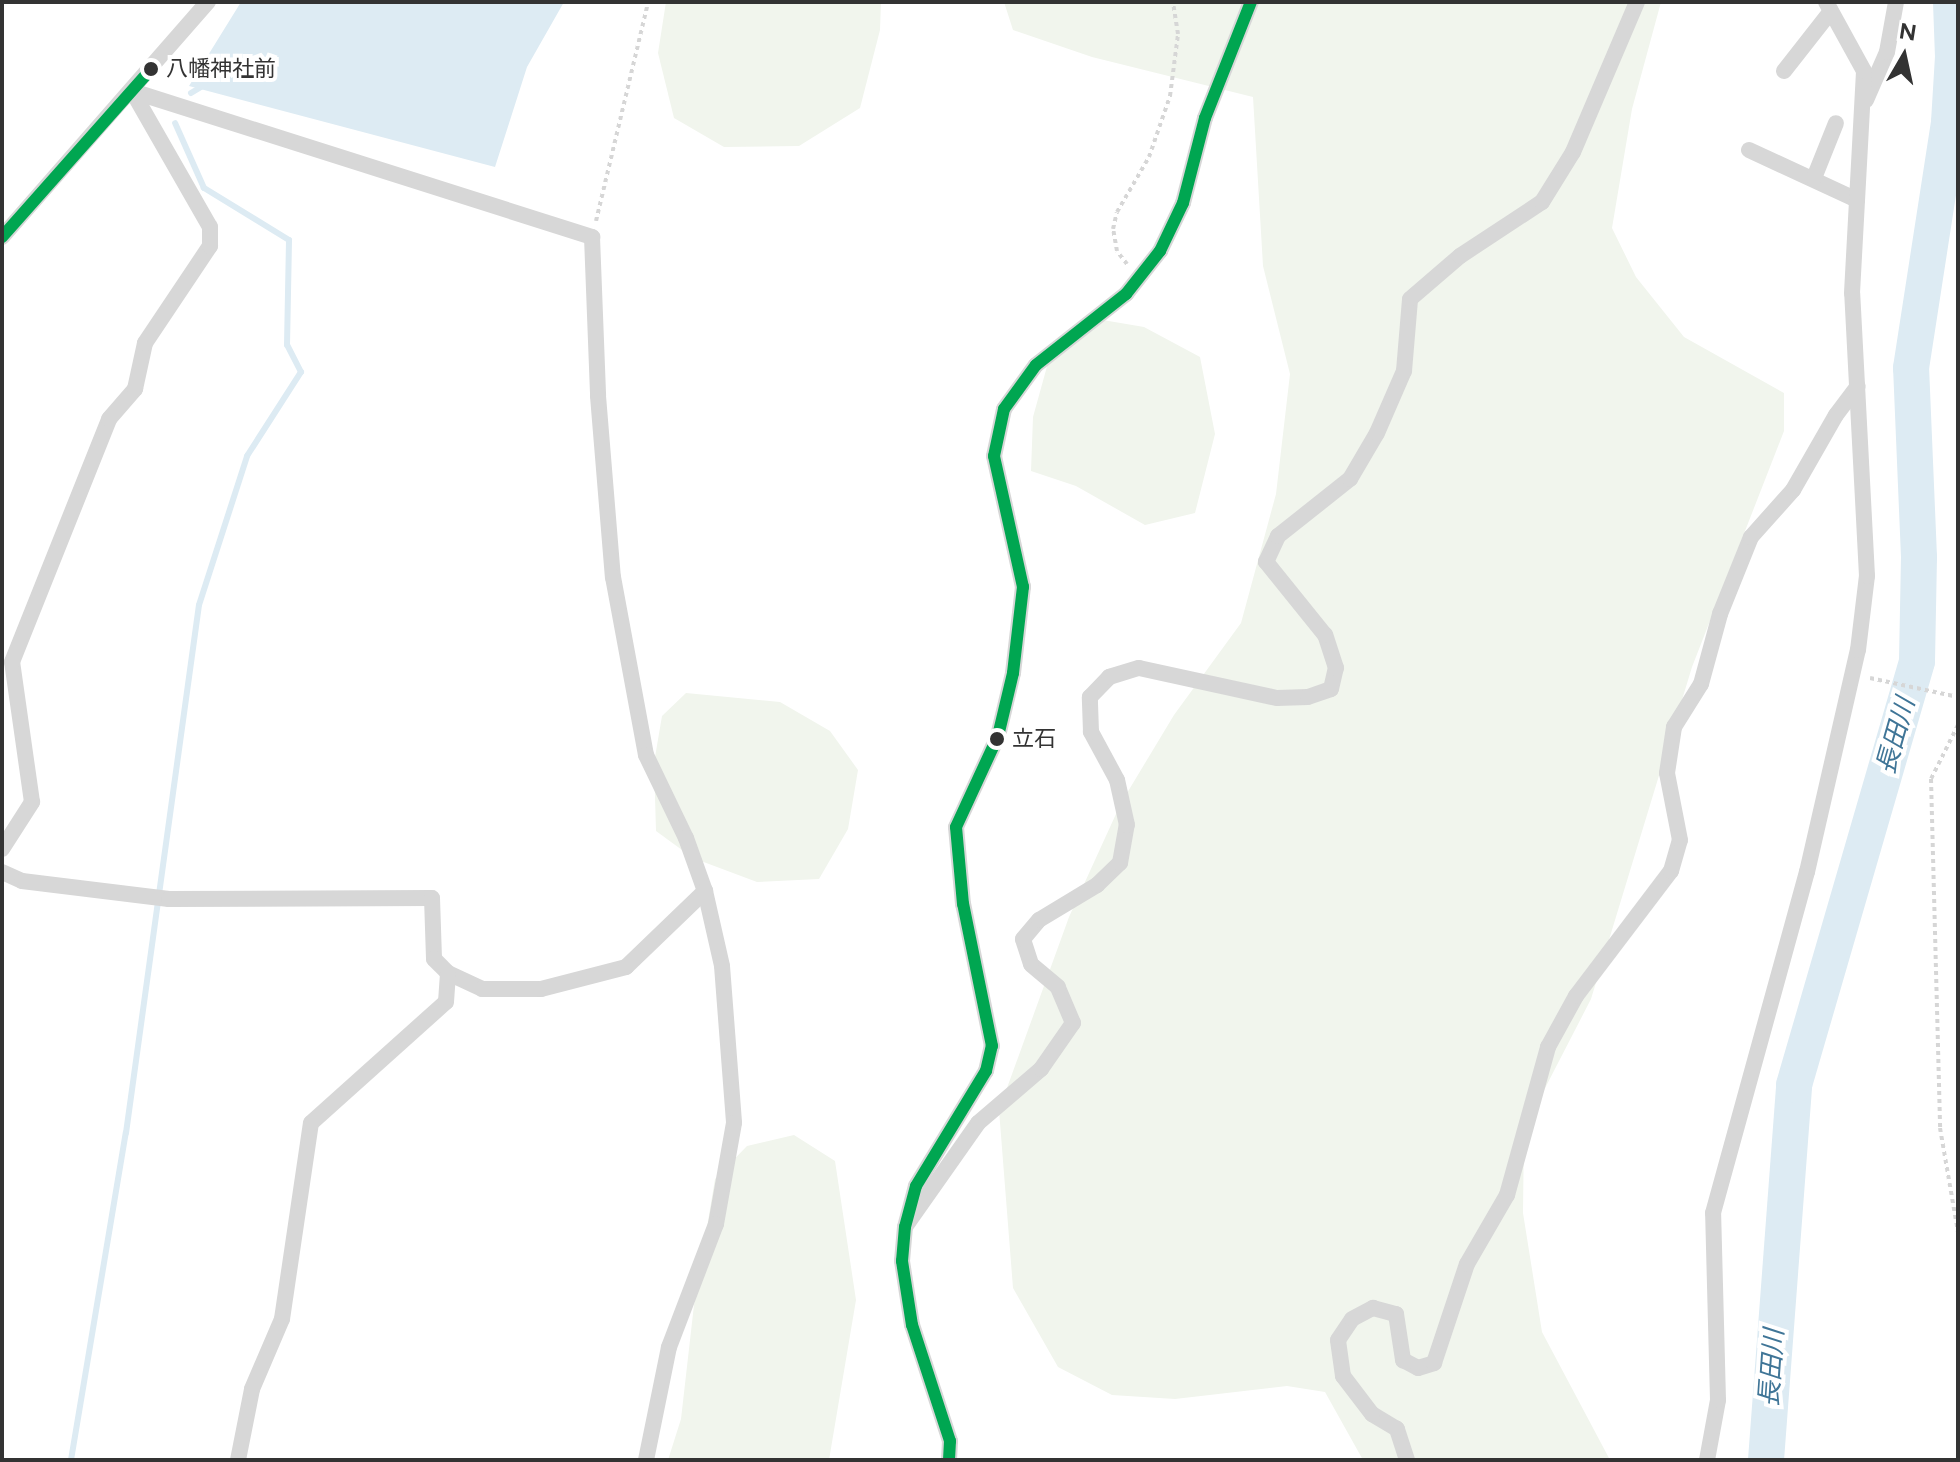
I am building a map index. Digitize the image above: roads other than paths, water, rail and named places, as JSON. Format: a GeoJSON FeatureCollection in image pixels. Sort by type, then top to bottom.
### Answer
{"type":"FeatureCollection","features":[{"type":"Feature","properties":{"kind":"street"},"geometry":{"type":"LineString","coordinates":[[2,237],[208,2]]}},
{"type":"Feature","properties":{"kind":"street"},"geometry":{"type":"LineString","coordinates":[[949,1460],[950,1441],[912,1325],[902,1261],[905,1227],[916,1186],[986,1071],[992,1046],[963,904],[956,827],[998,736],[1013,673],[1023,587],[994,456],[1004,409],[1036,365],[1126,294],[1160,251],[1183,203],[1205,118],[1251,2]]}},
{"type":"Feature","properties":{"kind":"street"},"geometry":{"type":"LineString","coordinates":[[905,1227],[978,1123],[1041,1069],[1073,1023],[1058,987],[1031,964],[1023,939],[1039,920],[1097,885],[1120,863],[1127,825],[1117,780],[1091,732],[1090,697],[1109,677],[1139,668],[1277,698],[1308,697],[1331,689],[1336,668],[1325,635],[1266,562],[1278,536],[1350,479],[1377,433],[1404,371],[1410,299],[1460,256],[1542,202],[1573,152],[1637,2]]}},
{"type":"Feature","properties":{"kind":"street"},"geometry":{"type":"LineString","coordinates":[[1862,109],[1887,52],[1896,2]]}},
{"type":"Feature","properties":{"kind":"street"},"geometry":{"type":"LineString","coordinates":[[1707,1460],[1718,1400],[1713,1213],[1807,872],[1858,650],[1867,576],[1852,293],[1864,71],[1829,6],[1784,71]]}},
{"type":"Feature","properties":{"kind":"street"},"geometry":{"type":"LineString","coordinates":[[132,91],[592,237],[598,396],[615,591],[646,755],[686,838],[705,891],[722,966],[734,1123],[716,1224],[669,1347],[646,1460]]}},
{"type":"Feature","properties":{"kind":"street"},"geometry":{"type":"LineString","coordinates":[[2,849],[32,802],[12,662],[109,419],[135,389],[145,343],[210,246],[210,227],[132,91]]}},
{"type":"Feature","properties":{"kind":"street"},"geometry":{"type":"LineString","coordinates":[[1814,178],[1836,123]]}},
{"type":"Feature","properties":{"kind":"street"},"geometry":{"type":"LineString","coordinates":[[1749,150],[1857,200]]}},
{"type":"Feature","properties":{"kind":"street"},"geometry":{"type":"LineString","coordinates":[[1407,1460],[1397,1429],[1372,1414],[1343,1376],[1338,1340],[1352,1319],[1373,1308],[1396,1314],[1403,1360],[1418,1368],[1434,1363],[1467,1264],[1507,1195],[1548,1047],[1576,996],[1671,871],[1680,840],[1667,773],[1674,727],[1701,684],[1720,614],[1751,537],[1793,490],[1836,415],[1858,386]]}},
{"type":"Feature","properties":{"kind":"street"},"geometry":{"type":"LineString","coordinates":[[2,872],[22,881],[169,899],[432,898],[434,959],[448,973],[482,989],[541,989],[626,967],[705,891]]}},
{"type":"Feature","properties":{"kind":"street"},"geometry":{"type":"LineString","coordinates":[[238,1460],[252,1389],[282,1319],[311,1123],[446,1002],[448,973]]}},
{"type":"Feature","properties":{"kind":"waterway","name":"長田川"},"geometry":{"type":"LineString","coordinates":[[1766,1460],[1794,1085],[1917,661],[1919,557],[1911,368],[1949,122],[1953,57],[1951,2]]}},
{"type":"Feature","properties":{"kind":"waterway"},"geometry":{"type":"LineString","coordinates":[[191,93],[206,84]]}},
{"type":"Feature","properties":{"kind":"waterway"},"geometry":{"type":"LineString","coordinates":[[71,1460],[126,1133],[199,605],[247,456],[301,372],[287,345],[289,240],[204,188],[175,123]]}},
{"type":"Feature","properties":{"kind":"place","name":"八幡神社前"},"geometry":{"type":"Point","coordinates":[151,69]}},
{"type":"Feature","properties":{"kind":"place","name":"立石"},"geometry":{"type":"Point","coordinates":[997,739]}}]}
